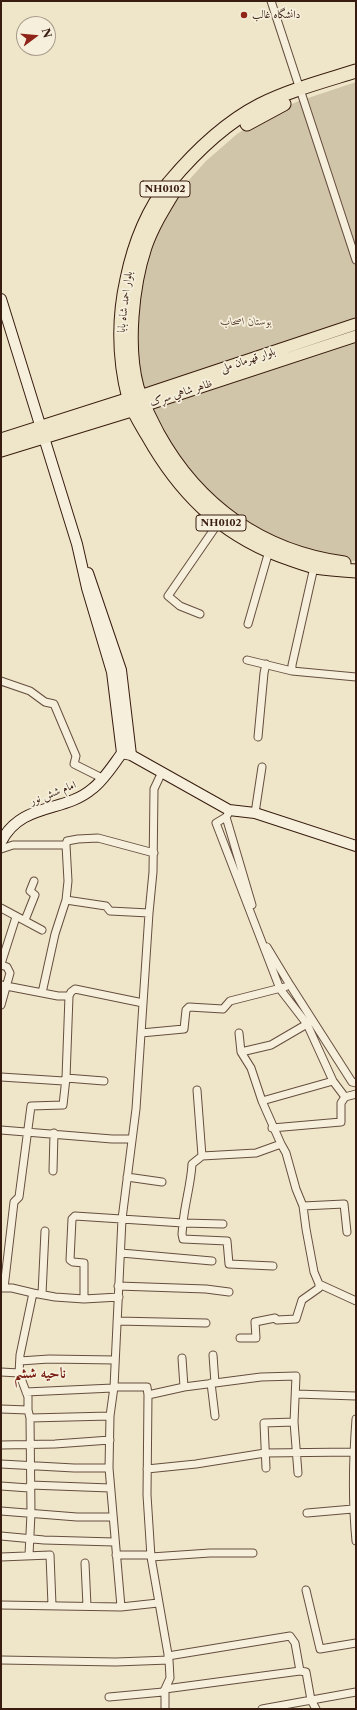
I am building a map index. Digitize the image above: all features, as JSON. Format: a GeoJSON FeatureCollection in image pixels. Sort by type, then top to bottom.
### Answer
{"type":"FeatureCollection","features":[{"type":"Feature","properties":{"kind":"highway","name":"بلوار احمد شاه بابا"},"geometry":{"type":"LineString","coordinates":[[356,71],[301,93],[259,116],[232,134],[203,158],[176,187],[145,246],[137,277],[132,315],[132,343],[136,402],[157,452],[185,491],[219,522],[243,539],[269,551],[314,567],[356,571]]}},
{"type":"Feature","properties":{"kind":"highway","name":"بلوار احمد شاه بابا"},"geometry":{"type":"LineString","coordinates":[[301,93],[356,80]]}},
{"type":"Feature","properties":{"kind":"highway","name":"بلوار احمد شاه بابا"},"geometry":{"type":"LineString","coordinates":[[136,402],[192,484],[220,510],[248,530],[274,544],[295,552],[338,562],[356,563]]}},
{"type":"Feature","properties":{"kind":"highway","name":"ظاهر شاهي سړک"},"geometry":{"type":"LineString","coordinates":[[1,450],[43,432],[136,402]]}},
{"type":"Feature","properties":{"kind":"highway","name":"ظاهر شاهي سړک"},"geometry":{"type":"LineString","coordinates":[[1,440],[43,432]]}},
{"type":"Feature","properties":{"kind":"main road","name":"بلوار قهرمان ملی"},"geometry":{"type":"LineString","coordinates":[[136,402],[356,324]]}},
{"type":"Feature","properties":{"kind":"main road","name":"ظاهر شاهي سړک"},"geometry":{"type":"LineString","coordinates":[[136,402],[356,336]]}},
{"type":"Feature","properties":{"kind":"street"},"geometry":{"type":"LineString","coordinates":[[271,1],[356,260]]}},
{"type":"Feature","properties":{"kind":"street"},"geometry":{"type":"LineString","coordinates":[[1,299],[77,544],[93,585],[121,670],[127,754],[162,772],[228,813],[255,813],[356,846]]}},
{"type":"Feature","properties":{"kind":"street"},"geometry":{"type":"LineString","coordinates":[[200,614],[180,606],[168,596],[219,522]]}},
{"type":"Feature","properties":{"kind":"street"},"geometry":{"type":"LineString","coordinates":[[248,624],[269,551]]}},
{"type":"Feature","properties":{"kind":"street"},"geometry":{"type":"LineString","coordinates":[[292,671],[292,665],[314,567]]}},
{"type":"Feature","properties":{"kind":"street"},"geometry":{"type":"LineString","coordinates":[[247,660],[292,671],[356,677]]}},
{"type":"Feature","properties":{"kind":"street"},"geometry":{"type":"LineString","coordinates":[[258,737],[266,664]]}},
{"type":"Feature","properties":{"kind":"street"},"geometry":{"type":"LineString","coordinates":[[1,681],[30,691],[45,702],[54,704],[76,756],[74,764],[102,778]]}},
{"type":"Feature","properties":{"kind":"street","name":"امام شش نور"},"geometry":{"type":"LineString","coordinates":[[1,842],[18,820],[40,810],[77,798],[93,789],[102,778],[127,754]]}},
{"type":"Feature","properties":{"kind":"street"},"geometry":{"type":"LineString","coordinates":[[255,813],[262,767]]}},
{"type":"Feature","properties":{"kind":"street"},"geometry":{"type":"LineString","coordinates":[[121,1607],[110,1488],[110,1416],[114,1387],[122,1219],[136,1109],[149,913],[152,893],[154,853],[154,789],[162,772]]}},
{"type":"Feature","properties":{"kind":"street"},"geometry":{"type":"LineString","coordinates":[[228,813],[250,898],[265,943],[352,1082],[356,1083]]}},
{"type":"Feature","properties":{"kind":"street"},"geometry":{"type":"LineString","coordinates":[[228,813],[216,823],[280,989],[307,1024],[333,1081],[345,1097]]}},
{"type":"Feature","properties":{"kind":"street"},"geometry":{"type":"LineString","coordinates":[[42,993],[55,934],[66,900],[68,880],[67,841],[98,838],[154,853]]}},
{"type":"Feature","properties":{"kind":"street"},"geometry":{"type":"LineString","coordinates":[[1,849],[13,845],[66,845]]}},
{"type":"Feature","properties":{"kind":"street"},"geometry":{"type":"LineString","coordinates":[[25,920],[35,895],[30,892],[34,881]]}},
{"type":"Feature","properties":{"kind":"street"},"geometry":{"type":"LineString","coordinates":[[66,900],[106,906],[110,911],[149,913]]}},
{"type":"Feature","properties":{"kind":"street"},"geometry":{"type":"LineString","coordinates":[[1,908],[42,930]]}},
{"type":"Feature","properties":{"kind":"street"},"geometry":{"type":"LineString","coordinates":[[1,1005],[3,986],[10,973],[8,967],[1,964],[16,917]]}},
{"type":"Feature","properties":{"kind":"street"},"geometry":{"type":"LineString","coordinates":[[141,1033],[184,1029],[186,1010],[189,1007],[223,1009],[230,1001],[280,989],[290,985]]}},
{"type":"Feature","properties":{"kind":"street"},"geometry":{"type":"LineString","coordinates":[[3,986],[69,996]]}},
{"type":"Feature","properties":{"kind":"street"},"geometry":{"type":"LineString","coordinates":[[119,1297],[55,1297],[3,1288],[14,1202],[19,1197],[31,1106],[63,1105],[66,1078],[69,996],[75,989],[143,1003]]}},
{"type":"Feature","properties":{"kind":"street"},"geometry":{"type":"LineString","coordinates":[[241,1052],[271,1045],[307,1024]]}},
{"type":"Feature","properties":{"kind":"street"},"geometry":{"type":"LineString","coordinates":[[238,1033],[241,1052],[251,1068],[272,1128],[286,1153],[296,1189],[303,1206],[314,1272],[319,1284],[319,1288],[302,1300],[296,1319],[277,1320],[275,1318],[255,1322],[256,1338],[240,1338]]}},
{"type":"Feature","properties":{"kind":"street"},"geometry":{"type":"LineString","coordinates":[[1,1077],[64,1081],[66,1078],[104,1081]]}},
{"type":"Feature","properties":{"kind":"street"},"geometry":{"type":"LineString","coordinates":[[262,1101],[333,1081]]}},
{"type":"Feature","properties":{"kind":"street"},"geometry":{"type":"LineString","coordinates":[[197,1090],[202,1156]]}},
{"type":"Feature","properties":{"kind":"street"},"geometry":{"type":"LineString","coordinates":[[272,1128],[341,1122],[341,1102],[345,1097],[356,1094]]}},
{"type":"Feature","properties":{"kind":"street"},"geometry":{"type":"LineString","coordinates":[[1,1130],[54,1133],[112,1139],[132,1139]]}},
{"type":"Feature","properties":{"kind":"street"},"geometry":{"type":"LineString","coordinates":[[53,1171],[54,1133]]}},
{"type":"Feature","properties":{"kind":"street"},"geometry":{"type":"LineString","coordinates":[[273,1266],[229,1264],[227,1241],[183,1239],[182,1234],[186,1195],[191,1185],[192,1164],[202,1156],[256,1153],[281,1144]]}},
{"type":"Feature","properties":{"kind":"street"},"geometry":{"type":"LineString","coordinates":[[127,1177],[162,1182]]}},
{"type":"Feature","properties":{"kind":"street"},"geometry":{"type":"LineString","coordinates":[[303,1206],[344,1204],[347,1232]]}},
{"type":"Feature","properties":{"kind":"street"},"geometry":{"type":"LineString","coordinates":[[84,1298],[84,1263],[73,1262],[70,1260],[72,1219],[75,1216],[223,1224]]}},
{"type":"Feature","properties":{"kind":"street"},"geometry":{"type":"LineString","coordinates":[[42,1294],[45,1231]]}},
{"type":"Feature","properties":{"kind":"street"},"geometry":{"type":"LineString","coordinates":[[121,1253],[212,1262]]}},
{"type":"Feature","properties":{"kind":"street"},"geometry":{"type":"LineString","coordinates":[[319,1284],[356,1301]]}},
{"type":"Feature","properties":{"kind":"street"},"geometry":{"type":"LineString","coordinates":[[118,1286],[206,1289],[229,1292]]}},
{"type":"Feature","properties":{"kind":"street"},"geometry":{"type":"LineString","coordinates":[[29,1555],[31,1513],[30,1418],[28,1410],[28,1397],[19,1373],[20,1356],[32,1293]]}},
{"type":"Feature","properties":{"kind":"street"},"geometry":{"type":"LineString","coordinates":[[118,1320],[206,1323]]}},
{"type":"Feature","properties":{"kind":"street"},"geometry":{"type":"LineString","coordinates":[[213,1355],[215,1416]]}},
{"type":"Feature","properties":{"kind":"street"},"geometry":{"type":"LineString","coordinates":[[182,1358],[184,1388]]}},
{"type":"Feature","properties":{"kind":"street"},"geometry":{"type":"LineString","coordinates":[[20,1361],[49,1359],[115,1360]]}},
{"type":"Feature","properties":{"kind":"street"},"geometry":{"type":"LineString","coordinates":[[1,1372],[19,1373]]}},
{"type":"Feature","properties":{"kind":"street"},"geometry":{"type":"LineString","coordinates":[[148,1396],[213,1383],[261,1377],[296,1376],[294,1422],[298,1473]]}},
{"type":"Feature","properties":{"kind":"street"},"geometry":{"type":"LineString","coordinates":[[26,1392],[147,1386],[147,1495],[151,1556],[170,1678],[165,1689],[165,1709]]}},
{"type":"Feature","properties":{"kind":"street"},"geometry":{"type":"LineString","coordinates":[[296,1394],[356,1396]]}},
{"type":"Feature","properties":{"kind":"street"},"geometry":{"type":"LineString","coordinates":[[1,1409],[28,1410]]}},
{"type":"Feature","properties":{"kind":"street"},"geometry":{"type":"LineString","coordinates":[[30,1418],[110,1416]]}},
{"type":"Feature","properties":{"kind":"street"},"geometry":{"type":"LineString","coordinates":[[356,1419],[353,1452],[353,1509],[356,1541]]}},
{"type":"Feature","properties":{"kind":"street"},"geometry":{"type":"LineString","coordinates":[[266,1468],[264,1423],[294,1422]]}},
{"type":"Feature","properties":{"kind":"street"},"geometry":{"type":"LineString","coordinates":[[1,1445],[30,1445],[110,1440]]}},
{"type":"Feature","properties":{"kind":"street"},"geometry":{"type":"LineString","coordinates":[[147,1469],[196,1464],[265,1453],[353,1452]]}},
{"type":"Feature","properties":{"kind":"street"},"geometry":{"type":"LineString","coordinates":[[1,1464],[74,1468],[109,1468]]}},
{"type":"Feature","properties":{"kind":"street"},"geometry":{"type":"LineString","coordinates":[[1,1486],[29,1488],[30,1485],[110,1488]]}},
{"type":"Feature","properties":{"kind":"street"},"geometry":{"type":"LineString","coordinates":[[307,1513],[353,1509]]}},
{"type":"Feature","properties":{"kind":"street"},"geometry":{"type":"LineString","coordinates":[[1,1511],[77,1517],[112,1517]]}},
{"type":"Feature","properties":{"kind":"street"},"geometry":{"type":"LineString","coordinates":[[1,1536],[114,1542]]}},
{"type":"Feature","properties":{"kind":"street"},"geometry":{"type":"LineString","coordinates":[[116,1555],[151,1556],[210,1553],[253,1553]]}},
{"type":"Feature","properties":{"kind":"street"},"geometry":{"type":"LineString","coordinates":[[1,1557],[26,1557],[29,1555],[50,1554],[52,1605]]}},
{"type":"Feature","properties":{"kind":"street"},"geometry":{"type":"LineString","coordinates":[[85,1563],[87,1606]]}},
{"type":"Feature","properties":{"kind":"street"},"geometry":{"type":"LineString","coordinates":[[306,1590],[320,1649],[356,1643]]}},
{"type":"Feature","properties":{"kind":"street"},"geometry":{"type":"LineString","coordinates":[[1,1605],[121,1607],[158,1603]]}},
{"type":"Feature","properties":{"kind":"street"},"geometry":{"type":"LineString","coordinates":[[1,1660],[116,1662],[168,1658],[290,1636],[295,1643],[300,1671]]}},
{"type":"Feature","properties":{"kind":"street"},"geometry":{"type":"LineString","coordinates":[[109,1697],[163,1692],[165,1689],[300,1671],[306,1672],[312,1700],[316,1709]]}},
{"type":"Feature","properties":{"kind":"street"},"geometry":{"type":"LineString","coordinates":[[262,1709],[356,1692]]}},
{"type":"Feature","properties":{"kind":"green space","name":"بوستان اصحاب"},"geometry":{"type":"Polygon","coordinates":[[[356,82],[356,561],[340,560],[267,538],[196,483],[167,439],[142,389],[137,356],[136,314],[141,277],[152,245],[181,189],[206,161],[237,134],[266,115],[299,101],[356,82]]]}},
{"type":"Feature","properties":{"kind":"place","name":"دانشگاه غالب"},"geometry":{"type":"Point","coordinates":[244,15]}},
{"type":"Feature","properties":{"kind":"district","name":"ناحیه ششم"},"geometry":{"type":"Point","coordinates":[40,1374]}}]}
